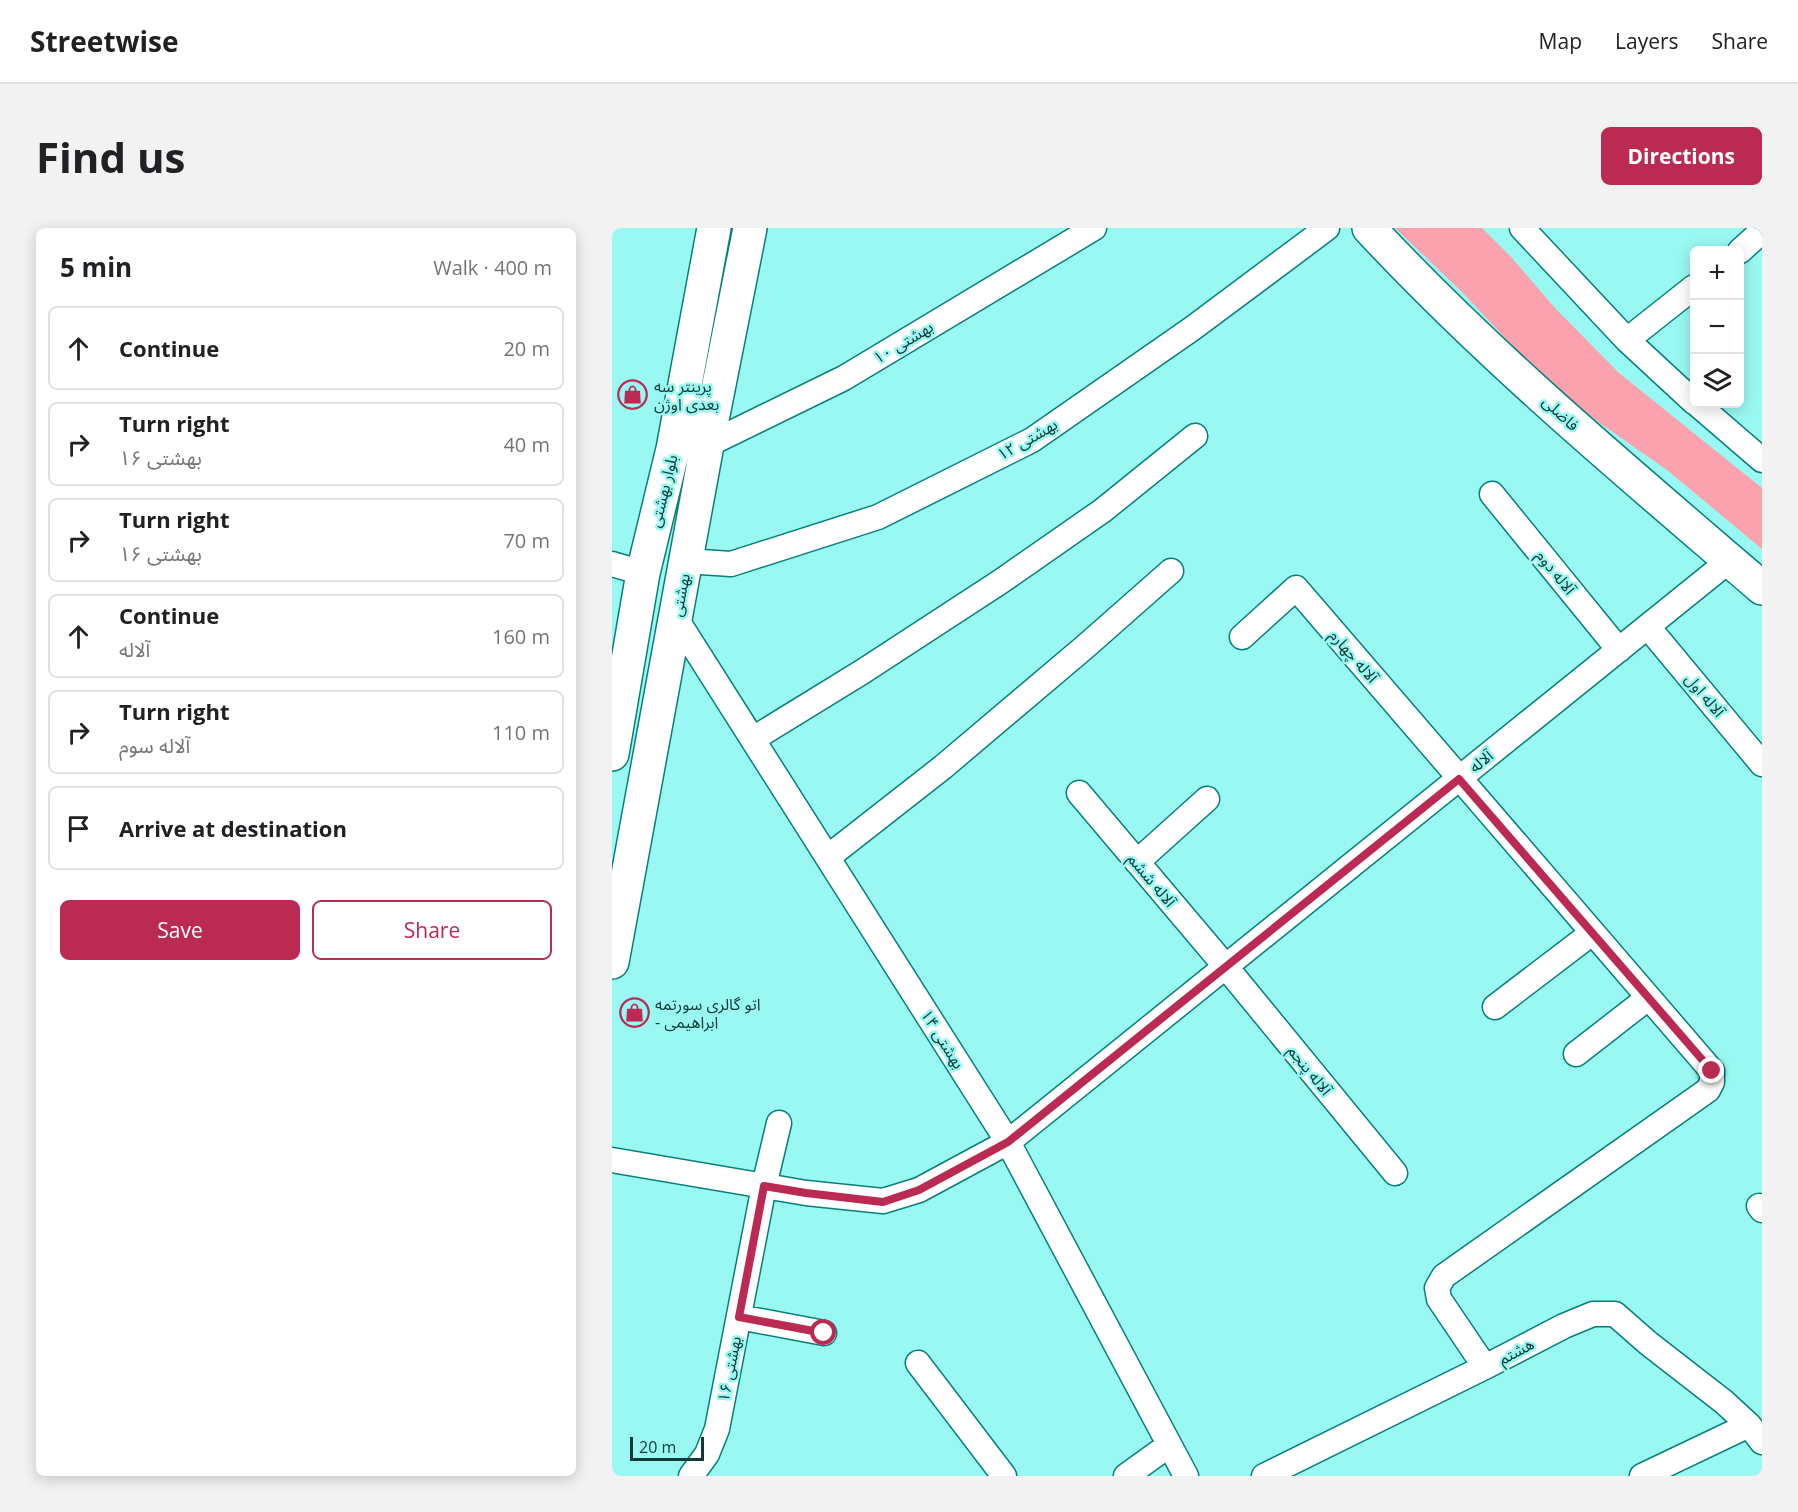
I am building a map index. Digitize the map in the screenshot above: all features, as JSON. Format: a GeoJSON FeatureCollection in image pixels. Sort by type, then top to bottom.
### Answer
{"type":"FeatureCollection","features":[{"type":"Feature","properties":{"kind":"main road","name":"بلوار بهشتی"},"geometry":{"type":"LineString","coordinates":[[612,754],[643,573],[673,449],[714,228]]}},
{"type":"Feature","properties":{"kind":"main road","name":"بهشتی"},"geometry":{"type":"LineString","coordinates":[[612,962],[707,445],[750,228]]}},
{"type":"Feature","properties":{"kind":"main road","name":"فاضلی"},"geometry":{"type":"LineString","coordinates":[[1368,228],[1416,279],[1589,439],[1762,588]]}},
{"type":"Feature","properties":{"kind":"street","name":"بهشتی ۱۰"},"geometry":{"type":"LineString","coordinates":[[707,445],[844,378],[1094,228]]}},
{"type":"Feature","properties":{"kind":"street","name":"بهشتی ۱۲"},"geometry":{"type":"LineString","coordinates":[[686,561],[731,564],[878,517],[1032,440],[1193,328],[1327,228]]}},
{"type":"Feature","properties":{"kind":"street"},"geometry":{"type":"LineString","coordinates":[[1522,228],[1627,340],[1690,398]]}},
{"type":"Feature","properties":{"kind":"street"},"geometry":{"type":"LineString","coordinates":[[1744,247],[1762,231]]}},
{"type":"Feature","properties":{"kind":"street"},"geometry":{"type":"LineString","coordinates":[[1627,340],[1690,290]]}},
{"type":"Feature","properties":{"kind":"street"},"geometry":{"type":"LineString","coordinates":[[1702,408],[1762,460]]}},
{"type":"Feature","properties":{"kind":"street"},"geometry":{"type":"LineString","coordinates":[[753,739],[862,672],[1009,575],[1101,511],[1195,436]]}},
{"type":"Feature","properties":{"kind":"street","name":"آلاله دوم"},"geometry":{"type":"LineString","coordinates":[[1492,494],[1619,650]]}},
{"type":"Feature","properties":{"kind":"street","name":"آلاله"},"geometry":{"type":"LineString","coordinates":[[1008,1142],[1730,561]]}},
{"type":"Feature","properties":{"kind":"street"},"geometry":{"type":"LineString","coordinates":[[612,564],[643,573]]}},
{"type":"Feature","properties":{"kind":"street"},"geometry":{"type":"LineString","coordinates":[[828,857],[943,767],[1171,571]]}},
{"type":"Feature","properties":{"kind":"street","name":"آلاله چهارم"},"geometry":{"type":"LineString","coordinates":[[1242,637],[1296,588],[1459,779]]}},
{"type":"Feature","properties":{"kind":"street","name":"بهشتی ۱۴"},"geometry":{"type":"LineString","coordinates":[[675,617],[1008,1142],[1186,1476]]}},
{"type":"Feature","properties":{"kind":"street","name":"آلاله اول"},"geometry":{"type":"LineString","coordinates":[[1648,627],[1762,764]]}},
{"type":"Feature","properties":{"kind":"street"},"geometry":{"type":"LineString","coordinates":[[1459,779],[1712,1071],[1712,1082],[1708,1090],[1444,1276],[1437,1288],[1439,1299],[1485,1367]]}},
{"type":"Feature","properties":{"kind":"street","name":"آلاله ششم"},"geometry":{"type":"LineString","coordinates":[[1079,793],[1226,967]]}},
{"type":"Feature","properties":{"kind":"street"},"geometry":{"type":"LineString","coordinates":[[1137,862],[1207,799]]}},
{"type":"Feature","properties":{"kind":"street"},"geometry":{"type":"LineString","coordinates":[[1495,1007],[1592,933]]}},
{"type":"Feature","properties":{"kind":"street","name":"آلاله پنجم"},"geometry":{"type":"LineString","coordinates":[[1226,967],[1395,1173]]}},
{"type":"Feature","properties":{"kind":"street"},"geometry":{"type":"LineString","coordinates":[[1576,1054],[1648,998]]}},
{"type":"Feature","properties":{"kind":"street","name":"بهشتی ۱۶"},"geometry":{"type":"LineString","coordinates":[[691,1476],[707,1454],[717,1429],[764,1186],[779,1123]]}},
{"type":"Feature","properties":{"kind":"street"},"geometry":{"type":"LineString","coordinates":[[612,1160],[806,1193],[883,1202],[919,1190],[1008,1142]]}},
{"type":"Feature","properties":{"kind":"street","name":"هشتم"},"geometry":{"type":"LineString","coordinates":[[1264,1476],[1564,1326],[1593,1314],[1615,1314],[1648,1343],[1724,1402],[1755,1433]]}},
{"type":"Feature","properties":{"kind":"street"},"geometry":{"type":"LineString","coordinates":[[739,1317],[824,1333]]}},
{"type":"Feature","properties":{"kind":"street"},"geometry":{"type":"LineString","coordinates":[[918,1362],[1004,1476]]}},
{"type":"Feature","properties":{"kind":"street"},"geometry":{"type":"LineString","coordinates":[[1641,1476],[1755,1433]]}},
{"type":"Feature","properties":{"kind":"street"},"geometry":{"type":"LineString","coordinates":[[1126,1476],[1169,1445]]}},
{"type":"Feature","properties":{"kind":"shaded area"},"geometry":{"type":"Polygon","coordinates":[[[1395,228],[1482,228],[1512,258],[1555,308],[1619,373],[1762,488],[1762,549],[1667,470],[1597,421],[1533,368],[1463,293],[1395,228]]]}},
{"type":"Feature","properties":{"kind":"place","name":"پرینتر سه بعدی اوژن"},"geometry":{"type":"Point","coordinates":[633,395]}},
{"type":"Feature","properties":{"kind":"place","name":"اتو گالری سورتمه - ابراهیمی"},"geometry":{"type":"Point","coordinates":[634,1013]}},
{"type":"Feature","properties":{"kind":"route"},"geometry":{"type":"LineString","coordinates":[[824,1333],[739,1317],[764,1186],[883,1202],[919,1190],[1008,1142],[1459,779],[1712,1071]]}}]}
